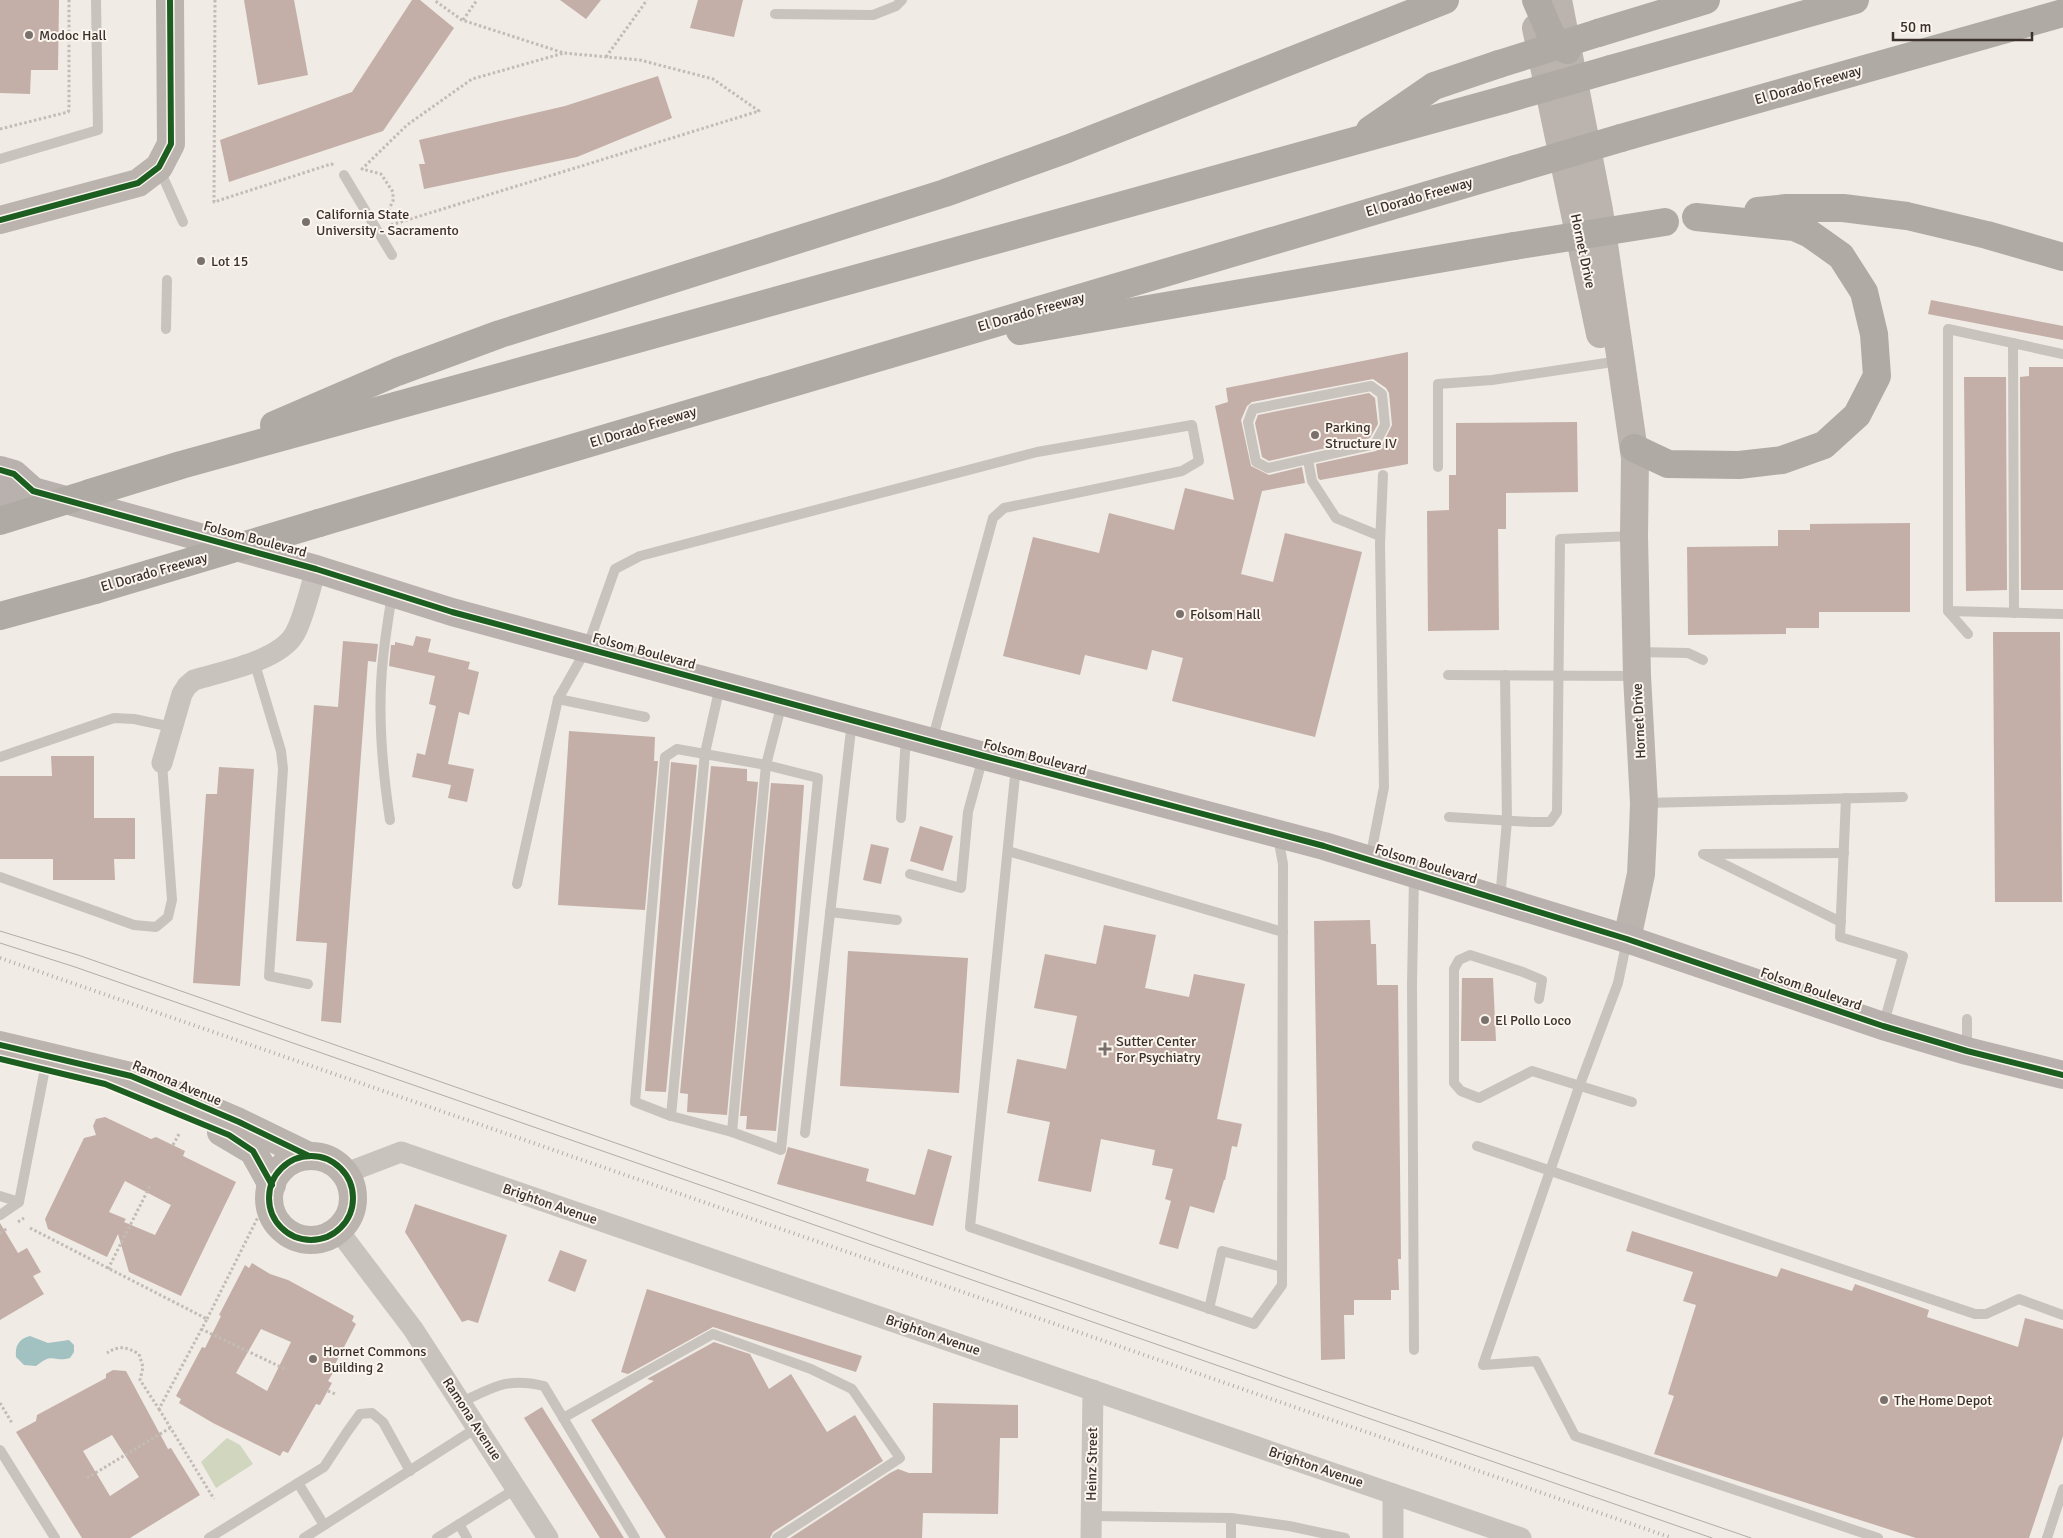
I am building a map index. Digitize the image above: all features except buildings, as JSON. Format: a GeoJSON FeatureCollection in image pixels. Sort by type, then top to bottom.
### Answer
{"type":"FeatureCollection","features":[{"type":"Feature","properties":{"kind":"highway"},"geometry":{"type":"LineString","coordinates":[[1386,23],[1412,0]]}},
{"type":"Feature","properties":{"kind":"highway"},"geometry":{"type":"LineString","coordinates":[[181,465],[397,372],[500,334],[945,193],[1075,146],[1445,0]]}},
{"type":"Feature","properties":{"kind":"highway"},"geometry":{"type":"LineString","coordinates":[[1536,0],[1552,37],[1567,50]]}},
{"type":"Feature","properties":{"kind":"highway"},"geometry":{"type":"LineString","coordinates":[[1352,143],[1434,86],[1706,0]]}},
{"type":"Feature","properties":{"kind":"highway"},"geometry":{"type":"LineString","coordinates":[[0,522],[181,465],[1352,143],[1855,0]]}},
{"type":"Feature","properties":{"kind":"highway","name":"El Dorado Freeway"},"geometry":{"type":"LineString","coordinates":[[0,616],[95,590],[1621,138],[2063,13]]}},
{"type":"Feature","properties":{"kind":"highway"},"geometry":{"type":"LineString","coordinates":[[896,352],[1514,246],[1696,217],[1788,208],[1843,208],[1907,216],[1987,235],[2063,257]]}},
{"type":"Feature","properties":{"kind":"highway"},"geometry":{"type":"LineString","coordinates":[[1634,448],[1668,464],[1739,465],[1782,460],[1824,445],[1857,415],[1877,376],[1874,334],[1864,292],[1841,256],[1810,234],[1794,227],[1696,217]]}},
{"type":"Feature","properties":{"kind":"main road","name":"Folsom Boulevard"},"geometry":{"type":"LineString","coordinates":[[0,470],[14,474],[33,491],[316,569],[452,612],[1016,765],[1277,833],[1414,872],[1627,939],[1883,1026],[1967,1051],[2063,1075]]}},
{"type":"Feature","properties":{"kind":"main road"},"geometry":{"type":"LineString","coordinates":[[0,497],[6,499],[33,491]]}},
{"type":"Feature","properties":{"kind":"street"},"geometry":{"type":"LineString","coordinates":[[0,220],[138,183],[159,167],[171,144],[170,0]]}},
{"type":"Feature","properties":{"kind":"street","name":"Hornet Drive"},"geometry":{"type":"LineString","coordinates":[[1530,0],[1634,502]]}},
{"type":"Feature","properties":{"kind":"street","name":"Hornet Drive"},"geometry":{"type":"LineString","coordinates":[[1558,0],[1599,210],[1634,448],[1636,664],[1644,803],[1641,874],[1627,939]]}},
{"type":"Feature","properties":{"kind":"street","name":"Folsom Boulevard"},"geometry":{"type":"LineString","coordinates":[[162,763],[182,694],[187,686],[194,680],[274,655],[285,647],[295,634],[316,569]]}},
{"type":"Feature","properties":{"kind":"street","name":"Ramona Avenue"},"geometry":{"type":"LineString","coordinates":[[0,1045],[105,1084],[229,1135],[253,1151],[272,1185],[270,1203],[274,1216],[281,1227],[292,1235],[305,1239],[319,1239],[338,1230],[413,1329],[462,1402],[548,1538]]}},
{"type":"Feature","properties":{"kind":"street","name":"Ramona Avenue"},"geometry":{"type":"LineString","coordinates":[[0,1059],[46,1062],[131,1076],[239,1122],[310,1156],[330,1161],[346,1173]]}},
{"type":"Feature","properties":{"kind":"street","name":"Brighton Avenue"},"geometry":{"type":"LineString","coordinates":[[346,1173],[401,1152],[1521,1538]]}},
{"type":"Feature","properties":{"kind":"street"},"geometry":{"type":"LineString","coordinates":[[272,1185],[275,1176],[284,1166],[296,1159],[310,1156]]}},
{"type":"Feature","properties":{"kind":"street"},"geometry":{"type":"LineString","coordinates":[[338,1230],[350,1213],[353,1200],[352,1186],[346,1173]]}},
{"type":"Feature","properties":{"kind":"street","name":"Heinz Street"},"geometry":{"type":"LineString","coordinates":[[1091,1538],[1093,1390]]}},
{"type":"Feature","properties":{"kind":"street"},"geometry":{"type":"LineString","coordinates":[[1393,1494],[1393,1538]]}},
{"type":"Feature","properties":{"kind":"lane"},"geometry":{"type":"LineString","coordinates":[[0,159],[98,130],[96,0]]}},
{"type":"Feature","properties":{"kind":"lane"},"geometry":{"type":"LineString","coordinates":[[775,14],[873,15],[896,6],[902,0]]}},
{"type":"Feature","properties":{"kind":"lane"},"geometry":{"type":"LineString","coordinates":[[159,167],[183,222]]}},
{"type":"Feature","properties":{"kind":"lane"},"geometry":{"type":"LineString","coordinates":[[342,170],[392,255]]}},
{"type":"Feature","properties":{"kind":"lane"},"geometry":{"type":"LineString","coordinates":[[166,329],[167,280]]}},
{"type":"Feature","properties":{"kind":"lane"},"geometry":{"type":"LineString","coordinates":[[1968,634],[1948,611],[1948,329],[2063,354]]}},
{"type":"Feature","properties":{"kind":"lane"},"geometry":{"type":"LineString","coordinates":[[2013,343],[2014,613]]}},
{"type":"Feature","properties":{"kind":"lane"},"geometry":{"type":"LineString","coordinates":[[1438,467],[1438,384],[1492,380],[1606,363]]}},
{"type":"Feature","properties":{"kind":"lane"},"geometry":{"type":"LineString","coordinates":[[1371,386],[1382,394],[1385,425],[1375,444],[1308,460],[1268,468],[1256,462],[1248,422],[1253,409],[1371,386]]}},
{"type":"Feature","properties":{"kind":"lane"},"geometry":{"type":"LineString","coordinates":[[517,884],[558,699],[587,648],[615,569],[640,556],[1036,452],[1192,425],[1199,461],[1182,471],[1004,508],[993,518],[932,742]]}},
{"type":"Feature","properties":{"kind":"lane"},"geometry":{"type":"LineString","coordinates":[[1308,460],[1312,481],[1336,518],[1380,536]]}},
{"type":"Feature","properties":{"kind":"lane"},"geometry":{"type":"LineString","coordinates":[[1370,860],[1384,787],[1380,536],[1383,475]]}},
{"type":"Feature","properties":{"kind":"lane"},"geometry":{"type":"LineString","coordinates":[[1449,817],[1550,822],[1558,812],[1560,539],[1634,536]]}},
{"type":"Feature","properties":{"kind":"lane"},"geometry":{"type":"LineString","coordinates":[[390,820],[385,784],[380,700],[383,659],[392,593]]}},
{"type":"Feature","properties":{"kind":"lane"},"geometry":{"type":"LineString","coordinates":[[1948,611],[2063,614]]}},
{"type":"Feature","properties":{"kind":"lane"},"geometry":{"type":"LineString","coordinates":[[1448,675],[1559,676],[1636,664],[1688,653],[1703,660]]}},
{"type":"Feature","properties":{"kind":"lane"},"geometry":{"type":"LineString","coordinates":[[254,661],[281,751],[283,769],[269,976],[308,984]]}},
{"type":"Feature","properties":{"kind":"lane"},"geometry":{"type":"LineString","coordinates":[[1500,900],[1507,821],[1504,675]]}},
{"type":"Feature","properties":{"kind":"lane"},"geometry":{"type":"LineString","coordinates":[[671,1116],[705,753],[720,684]]}},
{"type":"Feature","properties":{"kind":"lane"},"geometry":{"type":"LineString","coordinates":[[558,699],[645,717]]}},
{"type":"Feature","properties":{"kind":"lane"},"geometry":{"type":"LineString","coordinates":[[732,1132],[766,765],[782,702]]}},
{"type":"Feature","properties":{"kind":"lane"},"geometry":{"type":"LineString","coordinates":[[0,758],[114,718],[134,719],[172,727]]}},
{"type":"Feature","properties":{"kind":"lane"},"geometry":{"type":"LineString","coordinates":[[805,1133],[852,720]]}},
{"type":"Feature","properties":{"kind":"lane"},"geometry":{"type":"LineString","coordinates":[[902,818],[906,735]]}},
{"type":"Feature","properties":{"kind":"lane"},"geometry":{"type":"LineString","coordinates":[[677,749],[705,753],[818,778],[781,1150],[732,1132],[671,1116],[635,1102],[665,757],[677,749]]}},
{"type":"Feature","properties":{"kind":"lane"},"geometry":{"type":"LineString","coordinates":[[910,874],[961,888],[968,812],[984,756]]}},
{"type":"Feature","properties":{"kind":"lane"},"geometry":{"type":"LineString","coordinates":[[0,878],[134,925],[156,927],[168,917],[172,900],[162,763]]}},
{"type":"Feature","properties":{"kind":"lane"},"geometry":{"type":"LineString","coordinates":[[1016,765],[970,1227],[1254,1324],[1282,1285],[1284,864],[1277,833]]}},
{"type":"Feature","properties":{"kind":"lane"},"geometry":{"type":"LineString","coordinates":[[1644,803],[1903,797]]}},
{"type":"Feature","properties":{"kind":"lane"},"geometry":{"type":"LineString","coordinates":[[1846,798],[1840,937],[1902,956],[1883,1026]]}},
{"type":"Feature","properties":{"kind":"lane"},"geometry":{"type":"LineString","coordinates":[[1008,851],[1283,932]]}},
{"type":"Feature","properties":{"kind":"lane"},"geometry":{"type":"LineString","coordinates":[[1841,922],[1703,854],[1844,853]]}},
{"type":"Feature","properties":{"kind":"lane"},"geometry":{"type":"LineString","coordinates":[[1414,872],[1412,985],[1414,1350]]}},
{"type":"Feature","properties":{"kind":"lane"},"geometry":{"type":"LineString","coordinates":[[830,912],[897,920]]}},
{"type":"Feature","properties":{"kind":"lane"},"geometry":{"type":"LineString","coordinates":[[1627,939],[1618,983],[1579,1087],[1483,1365],[1536,1361],[1575,1436],[1878,1538]]}},
{"type":"Feature","properties":{"kind":"lane"},"geometry":{"type":"LineString","coordinates":[[1539,999],[1542,980],[1470,955],[1459,960],[1454,969],[1453,977],[1454,1083],[1461,1091],[1479,1098],[1532,1071],[1632,1102]]}},
{"type":"Feature","properties":{"kind":"lane"},"geometry":{"type":"LineString","coordinates":[[1967,1019],[1967,1051]]}},
{"type":"Feature","properties":{"kind":"lane"},"geometry":{"type":"LineString","coordinates":[[0,1215],[19,1202],[46,1062]]}},
{"type":"Feature","properties":{"kind":"lane"},"geometry":{"type":"LineString","coordinates":[[1478,1146],[1975,1314],[1986,1314],[2019,1299],[2063,1315]]}},
{"type":"Feature","properties":{"kind":"lane"},"geometry":{"type":"LineString","coordinates":[[0,1196],[19,1202]]}},
{"type":"Feature","properties":{"kind":"lane"},"geometry":{"type":"LineString","coordinates":[[1208,1309],[1222,1251],[1282,1267]]}},
{"type":"Feature","properties":{"kind":"lane"},"geometry":{"type":"LineString","coordinates":[[563,1418],[713,1334],[811,1369],[852,1389],[900,1458],[777,1538]]}},
{"type":"Feature","properties":{"kind":"lane"},"geometry":{"type":"LineString","coordinates":[[462,1402],[501,1384],[525,1381],[544,1386],[636,1538]]}},
{"type":"Feature","properties":{"kind":"lane"},"geometry":{"type":"LineString","coordinates":[[209,1538],[324,1467],[360,1414],[372,1413],[383,1422],[410,1471]]}},
{"type":"Feature","properties":{"kind":"lane"},"geometry":{"type":"LineString","coordinates":[[304,1538],[478,1427]]}},
{"type":"Feature","properties":{"kind":"lane"},"geometry":{"type":"LineString","coordinates":[[0,1450],[55,1538]]}},
{"type":"Feature","properties":{"kind":"lane"},"geometry":{"type":"LineString","coordinates":[[298,1483],[324,1525]]}},
{"type":"Feature","properties":{"kind":"lane"},"geometry":{"type":"LineString","coordinates":[[437,1538],[517,1488]]}},
{"type":"Feature","properties":{"kind":"lane"},"geometry":{"type":"LineString","coordinates":[[2047,1538],[2063,1489]]}},
{"type":"Feature","properties":{"kind":"lane"},"geometry":{"type":"LineString","coordinates":[[1091,1516],[1231,1518],[1288,1526],[1345,1538]]}},
{"type":"Feature","properties":{"kind":"lane"},"geometry":{"type":"LineString","coordinates":[[1231,1518],[1231,1538]]}},
{"type":"Feature","properties":{"kind":"lane"},"geometry":{"type":"LineString","coordinates":[[458,1524],[467,1538]]}},
{"type":"Feature","properties":{"kind":"path"},"geometry":{"type":"LineString","coordinates":[[0,129],[68,112],[70,0]]}},
{"type":"Feature","properties":{"kind":"path"},"geometry":{"type":"LineString","coordinates":[[215,0],[214,202],[332,164],[342,170]]}},
{"type":"Feature","properties":{"kind":"path"},"geometry":{"type":"LineString","coordinates":[[354,168],[381,174],[393,192],[393,201],[385,214],[391,226],[759,111],[713,79],[640,60],[564,53],[462,20],[434,0]]}},
{"type":"Feature","properties":{"kind":"path"},"geometry":{"type":"LineString","coordinates":[[462,20],[477,0]]}},
{"type":"Feature","properties":{"kind":"path"},"geometry":{"type":"LineString","coordinates":[[606,57],[647,0]]}},
{"type":"Feature","properties":{"kind":"path"},"geometry":{"type":"LineString","coordinates":[[362,169],[407,125],[472,79],[564,53]]}},
{"type":"Feature","properties":{"kind":"path"},"geometry":{"type":"LineString","coordinates":[[173,1145],[179,1134]]}},
{"type":"Feature","properties":{"kind":"path"},"geometry":{"type":"LineString","coordinates":[[108,1269],[151,1184]]}},
{"type":"Feature","properties":{"kind":"path"},"geometry":{"type":"LineString","coordinates":[[159,1409],[258,1217]]}},
{"type":"Feature","properties":{"kind":"path"},"geometry":{"type":"LineString","coordinates":[[30,1228],[206,1319]]}},
{"type":"Feature","properties":{"kind":"path"},"geometry":{"type":"LineString","coordinates":[[201,1329],[287,1370]]}},
{"type":"Feature","properties":{"kind":"path"},"geometry":{"type":"LineString","coordinates":[[107,1353],[115,1348],[128,1348],[139,1354],[144,1367],[140,1380],[214,1499]]}},
{"type":"Feature","properties":{"kind":"path"},"geometry":{"type":"LineString","coordinates":[[328,1391],[335,1394]]}},
{"type":"Feature","properties":{"kind":"path"},"geometry":{"type":"LineString","coordinates":[[0,1403],[12,1423]]}},
{"type":"Feature","properties":{"kind":"path"},"geometry":{"type":"LineString","coordinates":[[87,1478],[170,1428]]}},
{"type":"Feature","properties":{"kind":"green space"},"geometry":{"type":"Polygon","coordinates":[[[227,1438],[240,1445],[253,1464],[216,1488],[201,1462],[227,1438]]]}},
{"type":"Feature","properties":{"kind":"water"},"geometry":{"type":"Polygon","coordinates":[[[30,1336],[48,1343],[69,1340],[74,1345],[74,1352],[70,1358],[50,1358],[36,1366],[24,1365],[16,1357],[16,1349],[20,1341],[30,1336]]]}},
{"type":"Feature","properties":{"kind":"tram line"},"geometry":{"type":"LineString","coordinates":[[0,931],[78,955],[1751,1538]]}},
{"type":"Feature","properties":{"kind":"tram line"},"geometry":{"type":"LineString","coordinates":[[0,943],[75,967],[1712,1538]]}},
{"type":"Feature","properties":{"kind":"railway"},"geometry":{"type":"LineString","coordinates":[[0,958],[1672,1538]]}},
{"type":"Feature","properties":{"kind":"cycle path"},"geometry":{"type":"LineString","coordinates":[[0,220],[138,183],[159,167],[171,144],[170,0]]}},
{"type":"Feature","properties":{"kind":"cycle path"},"geometry":{"type":"LineString","coordinates":[[0,470],[14,474],[33,491],[316,569],[452,612],[1324,846],[1627,939],[1883,1026],[1967,1051],[2063,1075]]}},
{"type":"Feature","properties":{"kind":"cycle path"},"geometry":{"type":"LineString","coordinates":[[0,1045],[131,1076],[239,1122],[309,1156]]}},
{"type":"Feature","properties":{"kind":"cycle path"},"geometry":{"type":"LineString","coordinates":[[0,1059],[105,1084],[229,1135],[253,1151],[272,1185]]}},
{"type":"Feature","properties":{"kind":"cycle path"},"geometry":{"type":"LineString","coordinates":[[311,1156],[334,1163],[346,1175],[353,1198],[346,1221],[334,1233],[311,1240],[288,1233],[276,1221],[269,1198],[276,1175],[288,1163],[311,1156]]}},
{"type":"Feature","properties":{"kind":"place","name":"Modoc Hall"},"geometry":{"type":"Point","coordinates":[29,35]}},
{"type":"Feature","properties":{"kind":"place","name":"California State University - Sacramento"},"geometry":{"type":"Point","coordinates":[306,222]}},
{"type":"Feature","properties":{"kind":"place","name":"Lot 15"},"geometry":{"type":"Point","coordinates":[201,261]}},
{"type":"Feature","properties":{"kind":"place","name":"Parking Structure IV"},"geometry":{"type":"Point","coordinates":[1315,435]}},
{"type":"Feature","properties":{"kind":"place","name":"Folsom Hall"},"geometry":{"type":"Point","coordinates":[1180,614]}},
{"type":"Feature","properties":{"kind":"place","name":"El Pollo Loco"},"geometry":{"type":"Point","coordinates":[1485,1020]}},
{"type":"Feature","properties":{"kind":"place","name":"Sutter Center For Psychiatry"},"geometry":{"type":"Point","coordinates":[1105,1049]}},
{"type":"Feature","properties":{"kind":"place","name":"Hornet Commons Building 2"},"geometry":{"type":"Point","coordinates":[313,1359]}},
{"type":"Feature","properties":{"kind":"place","name":"The Home Depot"},"geometry":{"type":"Point","coordinates":[1884,1400]}}]}
